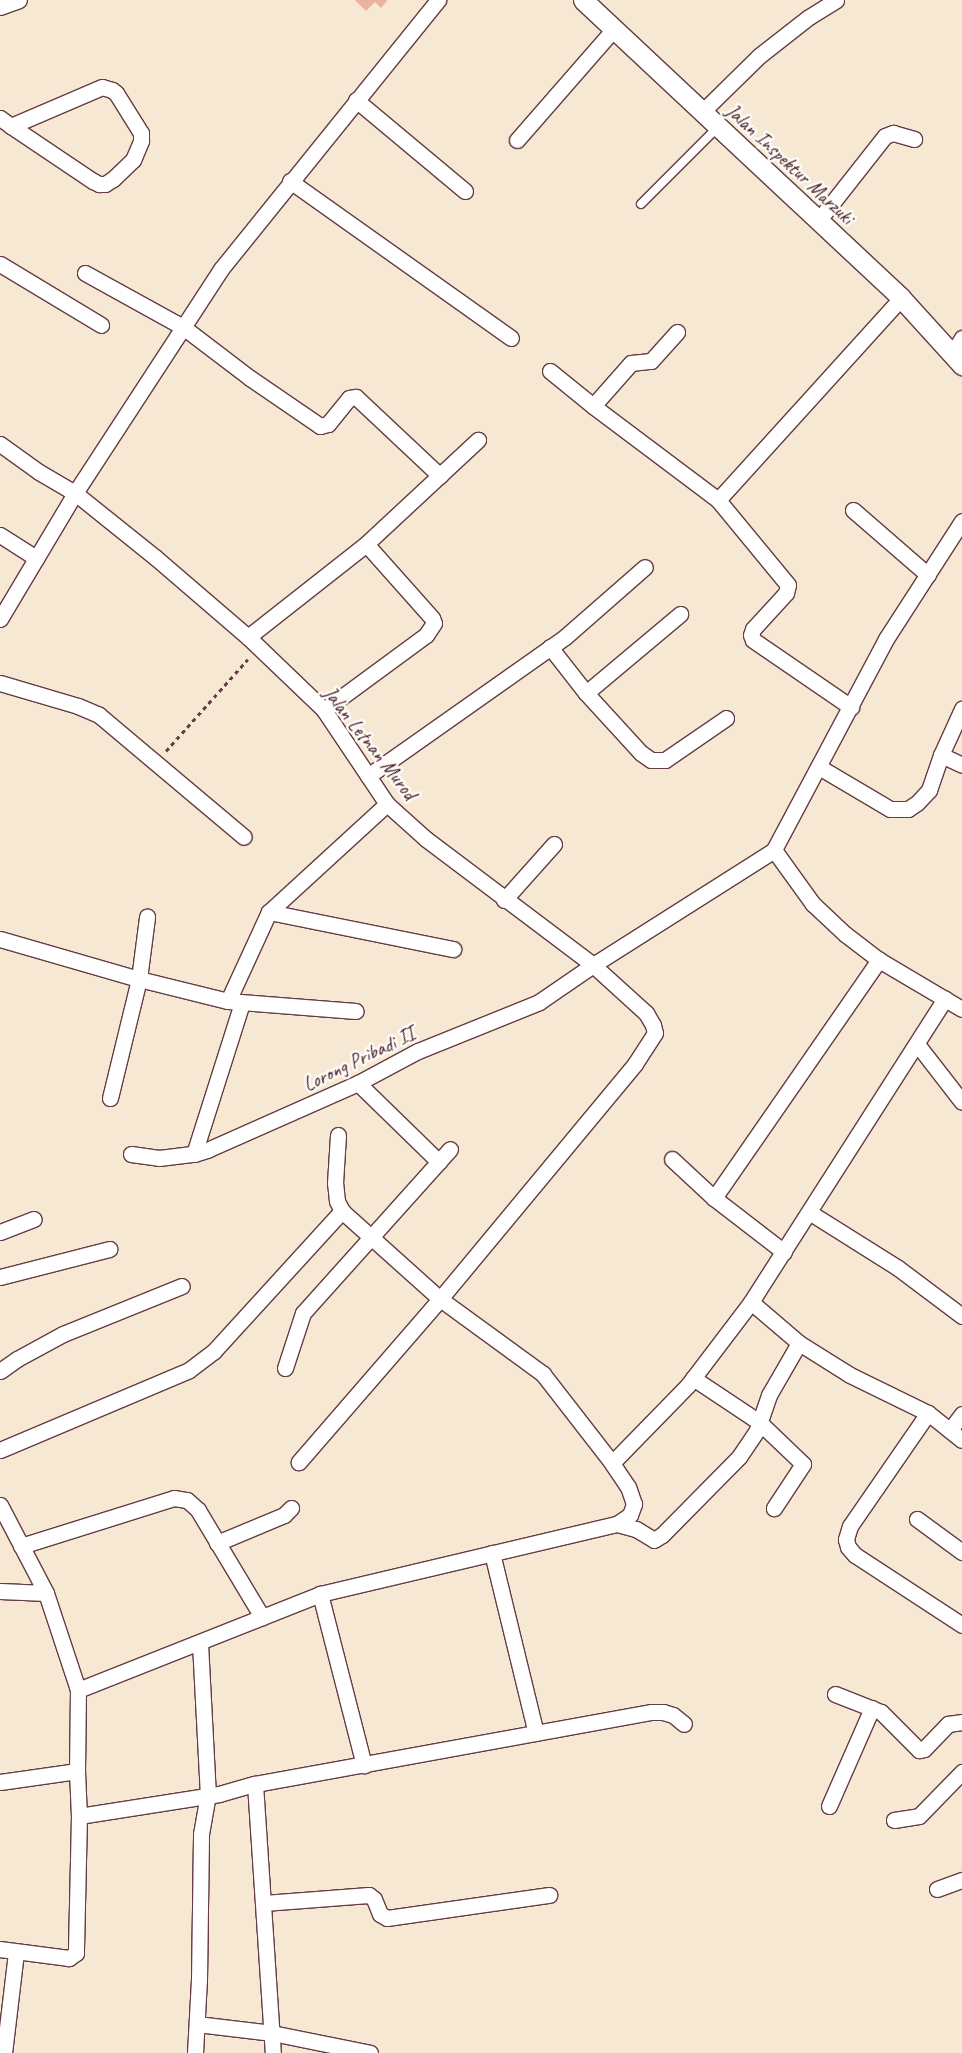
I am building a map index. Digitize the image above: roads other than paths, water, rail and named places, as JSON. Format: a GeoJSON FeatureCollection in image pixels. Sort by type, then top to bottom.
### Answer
{"type":"FeatureCollection","features":[{"type":"Feature","properties":{"kind":"street"},"geometry":{"type":"LineString","coordinates":[[0,7],[19,0]]}},
{"type":"Feature","properties":{"kind":"street"},"geometry":{"type":"LineString","coordinates":[[0,619],[75,493],[221,270],[290,181],[438,0]]}},
{"type":"Feature","properties":{"kind":"street","name":"Jalan Inspektur Marzuki"},"geometry":{"type":"LineString","coordinates":[[583,0],[959,352]]}},
{"type":"Feature","properties":{"kind":"street"},"geometry":{"type":"LineString","coordinates":[[703,111],[759,56],[809,17],[836,0]]}},
{"type":"Feature","properties":{"kind":"street"},"geometry":{"type":"LineString","coordinates":[[517,140],[614,29]]}},
{"type":"Feature","properties":{"kind":"street"},"geometry":{"type":"LineString","coordinates":[[102,87],[112,90],[116,94],[141,133],[141,141],[133,160],[113,179],[105,184],[99,184],[6,122],[102,87]]}},
{"type":"Feature","properties":{"kind":"street"},"geometry":{"type":"LineString","coordinates":[[356,100],[465,191]]}},
{"type":"Feature","properties":{"kind":"street"},"geometry":{"type":"LineString","coordinates":[[818,221],[885,136],[893,133],[914,139]]}},
{"type":"Feature","properties":{"kind":"street"},"geometry":{"type":"LineString","coordinates":[[290,181],[511,338]]}},
{"type":"Feature","properties":{"kind":"street"},"geometry":{"type":"LineString","coordinates":[[0,264],[101,325]]}},
{"type":"Feature","properties":{"kind":"street"},"geometry":{"type":"LineString","coordinates":[[85,273],[183,327],[250,378],[320,426],[328,424],[349,398],[356,397],[440,476]]}},
{"type":"Feature","properties":{"kind":"street"},"geometry":{"type":"LineString","coordinates":[[718,500],[901,298]]}},
{"type":"Feature","properties":{"kind":"street"},"geometry":{"type":"LineString","coordinates":[[593,406],[630,363],[637,360],[642,363],[651,361],[677,332]]}},
{"type":"Feature","properties":{"kind":"street"},"geometry":{"type":"LineString","coordinates":[[550,371],[593,406],[718,500],[788,584],[786,593],[753,629],[751,635],[753,640],[851,707]]}},
{"type":"Feature","properties":{"kind":"street"},"geometry":{"type":"LineString","coordinates":[[248,637],[366,544],[478,440]]}},
{"type":"Feature","properties":{"kind":"street","name":"Jalan Letnan Murod"},"geometry":{"type":"LineString","coordinates":[[0,444],[39,472],[75,493],[156,558],[248,637],[324,710],[387,804],[426,839],[504,900],[593,965],[646,1013],[655,1033],[635,1064],[440,1299]]}},
{"type":"Feature","properties":{"kind":"street"},"geometry":{"type":"LineString","coordinates":[[853,510],[928,574]]}},
{"type":"Feature","properties":{"kind":"street"},"geometry":{"type":"LineString","coordinates":[[593,965],[774,850],[886,639],[962,521]]}},
{"type":"Feature","properties":{"kind":"street"},"geometry":{"type":"LineString","coordinates":[[0,535],[36,558]]}},
{"type":"Feature","properties":{"kind":"street"},"geometry":{"type":"LineString","coordinates":[[324,710],[426,635],[434,623],[432,618],[366,544]]}},
{"type":"Feature","properties":{"kind":"street"},"geometry":{"type":"LineString","coordinates":[[368,776],[565,638],[645,567]]}},
{"type":"Feature","properties":{"kind":"street"},"geometry":{"type":"LineString","coordinates":[[586,693],[680,614]]}},
{"type":"Feature","properties":{"kind":"street"},"geometry":{"type":"LineString","coordinates":[[550,647],[586,693],[641,754],[658,761],[665,760],[726,718]]}},
{"type":"Feature","properties":{"kind":"street"},"geometry":{"type":"LineString","coordinates":[[0,683],[78,706],[99,715],[244,837]]}},
{"type":"Feature","properties":{"kind":"street"},"geometry":{"type":"LineString","coordinates":[[819,767],[890,809],[908,809],[917,803],[929,790],[941,755],[962,709]]}},
{"type":"Feature","properties":{"kind":"street"},"geometry":{"type":"LineString","coordinates":[[941,755],[962,765]]}},
{"type":"Feature","properties":{"kind":"street"},"geometry":{"type":"LineString","coordinates":[[194,1154],[235,1002],[269,912],[387,804]]}},
{"type":"Feature","properties":{"kind":"street"},"geometry":{"type":"LineString","coordinates":[[504,900],[554,844]]}},
{"type":"Feature","properties":{"kind":"street"},"geometry":{"type":"LineString","coordinates":[[612,1463],[693,1378],[751,1302],[917,1044],[956,1002],[879,960],[845,934],[814,904],[774,850]]}},
{"type":"Feature","properties":{"kind":"street"},"geometry":{"type":"LineString","coordinates":[[269,912],[453,949]]}},
{"type":"Feature","properties":{"kind":"street"},"geometry":{"type":"LineString","coordinates":[[110,1098],[139,979],[147,917]]}},
{"type":"Feature","properties":{"kind":"street"},"geometry":{"type":"LineString","coordinates":[[0,939],[139,979],[235,1002],[356,1010]]}},
{"type":"Feature","properties":{"kind":"street"},"geometry":{"type":"LineString","coordinates":[[714,1198],[879,960]]}},
{"type":"Feature","properties":{"kind":"street","name":"Lorong Pribadi II"},"geometry":{"type":"LineString","coordinates":[[131,1154],[159,1158],[194,1154],[280,1119],[358,1083],[418,1051],[539,1002],[593,965]]}},
{"type":"Feature","properties":{"kind":"street"},"geometry":{"type":"LineString","coordinates":[[917,1044],[962,1102]]}},
{"type":"Feature","properties":{"kind":"street"},"geometry":{"type":"LineString","coordinates":[[358,1083],[439,1162]]}},
{"type":"Feature","properties":{"kind":"street"},"geometry":{"type":"LineString","coordinates":[[78,1690],[320,1594],[617,1524],[630,1515],[634,1504],[628,1487],[612,1463],[543,1374],[440,1299],[342,1211],[337,1201],[335,1183],[338,1135]]}},
{"type":"Feature","properties":{"kind":"street"},"geometry":{"type":"LineString","coordinates":[[285,1368],[303,1313],[369,1237],[450,1149]]}},
{"type":"Feature","properties":{"kind":"street"},"geometry":{"type":"LineString","coordinates":[[672,1159],[714,1198],[784,1252]]}},
{"type":"Feature","properties":{"kind":"street"},"geometry":{"type":"LineString","coordinates":[[0,1450],[189,1370],[214,1351],[342,1211]]}},
{"type":"Feature","properties":{"kind":"street"},"geometry":{"type":"LineString","coordinates":[[809,1212],[898,1268],[962,1316]]}},
{"type":"Feature","properties":{"kind":"street"},"geometry":{"type":"LineString","coordinates":[[0,1232],[34,1219]]}},
{"type":"Feature","properties":{"kind":"street"},"geometry":{"type":"LineString","coordinates":[[0,1277],[109,1249]]}},
{"type":"Feature","properties":{"kind":"street"},"geometry":{"type":"LineString","coordinates":[[0,1371],[16,1358],[63,1334],[182,1286]]}},
{"type":"Feature","properties":{"kind":"street"},"geometry":{"type":"LineString","coordinates":[[299,1462],[440,1299]]}},
{"type":"Feature","properties":{"kind":"street"},"geometry":{"type":"LineString","coordinates":[[751,1302],[799,1342],[850,1374],[928,1413],[962,1440]]}},
{"type":"Feature","properties":{"kind":"street"},"geometry":{"type":"LineString","coordinates":[[617,1524],[636,1529],[654,1540],[662,1535],[739,1457],[759,1422],[769,1394],[799,1342]]}},
{"type":"Feature","properties":{"kind":"street"},"geometry":{"type":"LineString","coordinates":[[693,1378],[759,1422],[803,1464],[774,1508]]}},
{"type":"Feature","properties":{"kind":"street"},"geometry":{"type":"LineString","coordinates":[[928,1413],[850,1526],[846,1540],[848,1547],[855,1555],[962,1626]]}},
{"type":"Feature","properties":{"kind":"street"},"geometry":{"type":"LineString","coordinates":[[950,1430],[962,1414]]}},
{"type":"Feature","properties":{"kind":"street"},"geometry":{"type":"LineString","coordinates":[[21,1546],[174,1498],[186,1500],[198,1510],[262,1616]]}},
{"type":"Feature","properties":{"kind":"street"},"geometry":{"type":"LineString","coordinates":[[0,1505],[46,1593],[78,1690],[77,1771],[80,1816],[76,1953],[69,1958],[0,1949]]}},
{"type":"Feature","properties":{"kind":"street"},"geometry":{"type":"LineString","coordinates":[[217,1543],[284,1514],[291,1508]]}},
{"type":"Feature","properties":{"kind":"street"},"geometry":{"type":"LineString","coordinates":[[918,1519],[962,1552]]}},
{"type":"Feature","properties":{"kind":"street"},"geometry":{"type":"LineString","coordinates":[[492,1553],[536,1733]]}},
{"type":"Feature","properties":{"kind":"street"},"geometry":{"type":"LineString","coordinates":[[0,1591],[46,1593]]}},
{"type":"Feature","properties":{"kind":"street"},"geometry":{"type":"LineString","coordinates":[[320,1594],[364,1765]]}},
{"type":"Feature","properties":{"kind":"street"},"geometry":{"type":"LineString","coordinates":[[195,2053],[202,1887],[201,1834],[208,1796],[200,1643]]}},
{"type":"Feature","properties":{"kind":"street"},"geometry":{"type":"LineString","coordinates":[[835,1694],[881,1712],[919,1750],[924,1749],[948,1724],[962,1722]]}},
{"type":"Feature","properties":{"kind":"street"},"geometry":{"type":"LineString","coordinates":[[829,1806],[872,1708]]}},
{"type":"Feature","properties":{"kind":"street"},"geometry":{"type":"LineString","coordinates":[[80,1816],[208,1796],[255,1784],[652,1712],[663,1712],[673,1715],[684,1724]]}},
{"type":"Feature","properties":{"kind":"street"},"geometry":{"type":"LineString","coordinates":[[0,1782],[77,1771]]}},
{"type":"Feature","properties":{"kind":"street"},"geometry":{"type":"LineString","coordinates":[[894,1820],[919,1816],[962,1772]]}},
{"type":"Feature","properties":{"kind":"street"},"geometry":{"type":"LineString","coordinates":[[255,1784],[273,2053]]}},
{"type":"Feature","properties":{"kind":"street"},"geometry":{"type":"LineString","coordinates":[[937,1889],[962,1880]]}},
{"type":"Feature","properties":{"kind":"street"},"geometry":{"type":"LineString","coordinates":[[264,1903],[369,1895],[374,1898],[380,1914],[387,1918],[549,1895]]}},
{"type":"Feature","properties":{"kind":"street"},"geometry":{"type":"LineString","coordinates":[[4,2053],[16,1952]]}},
{"type":"Feature","properties":{"kind":"street"},"geometry":{"type":"LineString","coordinates":[[197,2024],[272,2033],[370,2053]]}},
{"type":"Feature","properties":{"kind":"lane"},"geometry":{"type":"LineString","coordinates":[[641,204],[718,127]]}}]}
